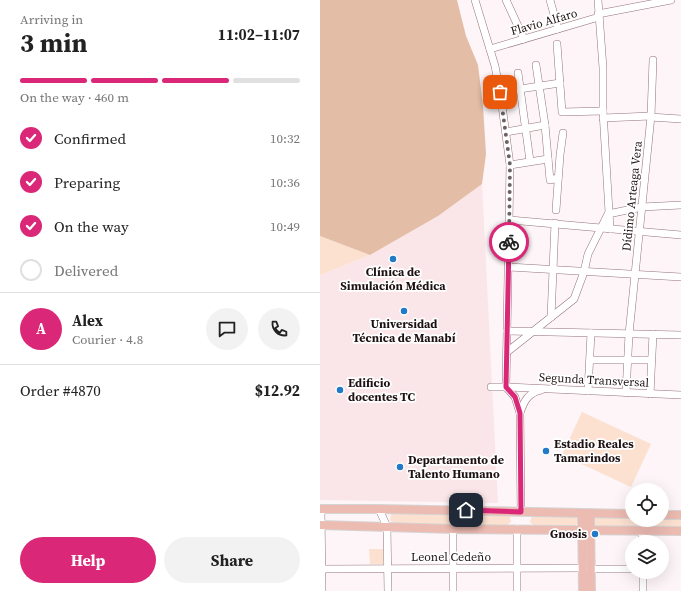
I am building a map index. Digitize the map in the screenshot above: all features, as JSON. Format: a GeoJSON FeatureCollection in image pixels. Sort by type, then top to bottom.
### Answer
{"type":"FeatureCollection","features":[{"type":"Feature","properties":{"kind":"main road"},"geometry":{"type":"LineString","coordinates":[[320,509],[466,510],[625,514]]}},
{"type":"Feature","properties":{"kind":"main road"},"geometry":{"type":"LineString","coordinates":[[466,510],[466,528]]}},
{"type":"Feature","properties":{"kind":"main road"},"geometry":{"type":"LineString","coordinates":[[586,513],[587,569],[591,591]]}},
{"type":"Feature","properties":{"kind":"main road"},"geometry":{"type":"LineString","coordinates":[[669,515],[681,515]]}},
{"type":"Feature","properties":{"kind":"main road"},"geometry":{"type":"LineString","coordinates":[[320,525],[586,532],[642,530],[681,531]]}},
{"type":"Feature","properties":{"kind":"main road"},"geometry":{"type":"LineString","coordinates":[[583,591],[587,569]]}},
{"type":"Feature","properties":{"kind":"street"},"geometry":{"type":"LineString","coordinates":[[475,0],[490,49],[500,92],[510,165],[506,387],[515,397],[520,413],[521,512]]}},
{"type":"Feature","properties":{"kind":"street"},"geometry":{"type":"LineString","coordinates":[[506,0],[524,39]]}},
{"type":"Feature","properties":{"kind":"street"},"geometry":{"type":"LineString","coordinates":[[550,0],[558,29]]}},
{"type":"Feature","properties":{"kind":"street"},"geometry":{"type":"LineString","coordinates":[[507,352],[574,299],[584,272],[588,254],[606,228],[608,214],[603,115],[603,68],[598,0]]}},
{"type":"Feature","properties":{"kind":"street","name":"Flavio Alfaro"},"geometry":{"type":"LineString","coordinates":[[490,49],[598,16],[671,0]]}},
{"type":"Feature","properties":{"kind":"street"},"geometry":{"type":"LineString","coordinates":[[557,44],[562,112],[681,119]]}},
{"type":"Feature","properties":{"kind":"street","name":"Dídimo Arteaga Vera"},"geometry":{"type":"LineString","coordinates":[[626,393],[629,334],[650,116],[653,60]]}},
{"type":"Feature","properties":{"kind":"street"},"geometry":{"type":"LineString","coordinates":[[536,65],[545,125],[550,180],[558,178]]}},
{"type":"Feature","properties":{"kind":"street"},"geometry":{"type":"LineString","coordinates":[[518,73],[530,162]]}},
{"type":"Feature","properties":{"kind":"street"},"geometry":{"type":"LineString","coordinates":[[500,92],[560,83]]}},
{"type":"Feature","properties":{"kind":"street"},"geometry":{"type":"LineString","coordinates":[[506,132],[545,125]]}},
{"type":"Feature","properties":{"kind":"street"},"geometry":{"type":"LineString","coordinates":[[556,210],[563,133]]}},
{"type":"Feature","properties":{"kind":"street"},"geometry":{"type":"LineString","coordinates":[[510,165],[548,159]]}},
{"type":"Feature","properties":{"kind":"street"},"geometry":{"type":"LineString","coordinates":[[608,214],[642,207],[681,205]]}},
{"type":"Feature","properties":{"kind":"street"},"geometry":{"type":"LineString","coordinates":[[510,220],[681,235]]}},
{"type":"Feature","properties":{"kind":"street"},"geometry":{"type":"LineString","coordinates":[[551,317],[555,223]]}},
{"type":"Feature","properties":{"kind":"street"},"geometry":{"type":"LineString","coordinates":[[509,267],[681,277]]}},
{"type":"Feature","properties":{"kind":"street"},"geometry":{"type":"LineString","coordinates":[[507,331],[681,335]]}},
{"type":"Feature","properties":{"kind":"street"},"geometry":{"type":"LineString","coordinates":[[588,391],[591,333]]}},
{"type":"Feature","properties":{"kind":"street"},"geometry":{"type":"LineString","coordinates":[[650,394],[653,334]]}},
{"type":"Feature","properties":{"kind":"street"},"geometry":{"type":"LineString","coordinates":[[590,360],[651,360]]}},
{"type":"Feature","properties":{"kind":"street","name":"Segunda Transversal"},"geometry":{"type":"LineString","coordinates":[[491,387],[681,395]]}},
{"type":"Feature","properties":{"kind":"street"},"geometry":{"type":"LineString","coordinates":[[520,413],[523,403],[531,394],[545,389]]}},
{"type":"Feature","properties":{"kind":"street"},"geometry":{"type":"LineString","coordinates":[[320,509],[322,591]]}},
{"type":"Feature","properties":{"kind":"street"},"geometry":{"type":"LineString","coordinates":[[379,509],[386,527],[388,591]]}},
{"type":"Feature","properties":{"kind":"street"},"geometry":{"type":"LineString","coordinates":[[453,529],[453,591]]}},
{"type":"Feature","properties":{"kind":"street"},"geometry":{"type":"LineString","coordinates":[[516,529],[517,591]]}},
{"type":"Feature","properties":{"kind":"street"},"geometry":{"type":"LineString","coordinates":[[642,530],[642,535]]}},
{"type":"Feature","properties":{"kind":"street","name":"Leonel Cedeño"},"geometry":{"type":"LineString","coordinates":[[321,569],[625,569]]}},
{"type":"Feature","properties":{"kind":"street"},"geometry":{"type":"LineString","coordinates":[[643,579],[643,591]]}},
{"type":"Feature","properties":{"kind":"shaded area"},"geometry":{"type":"Polygon","coordinates":[[[320,0],[457,0],[466,36],[478,65],[483,106],[486,154],[482,184],[438,216],[370,255],[320,236],[320,0]]]}},
{"type":"Feature","properties":{"kind":"shaded area","name":"Universidad Técnica de Manabí"},"geometry":{"type":"Polygon","coordinates":[[[482,184],[498,503],[320,500],[320,275],[370,255],[438,216],[482,184]]]}},
{"type":"Feature","properties":{"kind":"shaded area"},"geometry":{"type":"Polygon","coordinates":[[[320,236],[370,255],[320,275],[320,236]]]}},
{"type":"Feature","properties":{"kind":"shaded area"},"geometry":{"type":"Polygon","coordinates":[[[582,412],[651,444],[633,483],[625,483],[625,484],[562,455],[582,412]]]}},
{"type":"Feature","properties":{"kind":"shaded area"},"geometry":{"type":"Polygon","coordinates":[[[393,513],[460,514],[462,520],[461,523],[457,525],[395,525],[390,520],[393,513]]]}},
{"type":"Feature","properties":{"kind":"shaded area"},"geometry":{"type":"Polygon","coordinates":[[[473,513],[509,515],[511,522],[506,526],[473,525],[468,521],[470,515],[473,513]]]}},
{"type":"Feature","properties":{"kind":"shaded area"},"geometry":{"type":"Polygon","coordinates":[[[532,516],[576,516],[579,522],[574,526],[536,526],[530,522],[532,516]]]}},
{"type":"Feature","properties":{"kind":"shaded area"},"geometry":{"type":"Polygon","coordinates":[[[597,516],[625,517],[625,526],[597,526],[593,523],[593,520],[597,516]]]}},
{"type":"Feature","properties":{"kind":"shaded area"},"geometry":{"type":"Polygon","coordinates":[[[669,517],[681,518],[681,527],[669,527],[669,517]]]}},
{"type":"Feature","properties":{"kind":"shaded area"},"geometry":{"type":"Polygon","coordinates":[[[369,549],[383,549],[383,564],[370,564],[369,549]]]}},
{"type":"Feature","properties":{"kind":"way so far"},"geometry":{"type":"LineString","coordinates":[[500,92],[510,165],[511,184],[509,242]]}},
{"type":"Feature","properties":{"kind":"place","name":"Clínica de Simulación Médica"},"geometry":{"type":"Point","coordinates":[393,259]}},
{"type":"Feature","properties":{"kind":"place","name":"Universidad Técnica de Manabí"},"geometry":{"type":"Point","coordinates":[404,311]}},
{"type":"Feature","properties":{"kind":"place","name":"Edificio docentes TC"},"geometry":{"type":"Point","coordinates":[340,390]}},
{"type":"Feature","properties":{"kind":"place","name":"Estadio Reales Tamarindos"},"geometry":{"type":"Point","coordinates":[546,451]}},
{"type":"Feature","properties":{"kind":"place","name":"Departamento de Talento Humano"},"geometry":{"type":"Point","coordinates":[400,467]}},
{"type":"Feature","properties":{"kind":"place","name":"Gnosis"},"geometry":{"type":"Point","coordinates":[595,534]}},
{"type":"Feature","properties":{"kind":"route"},"geometry":{"type":"LineString","coordinates":[[466,510],[521,512],[520,413],[515,397],[510,389],[506,387],[509,242]]}}]}
